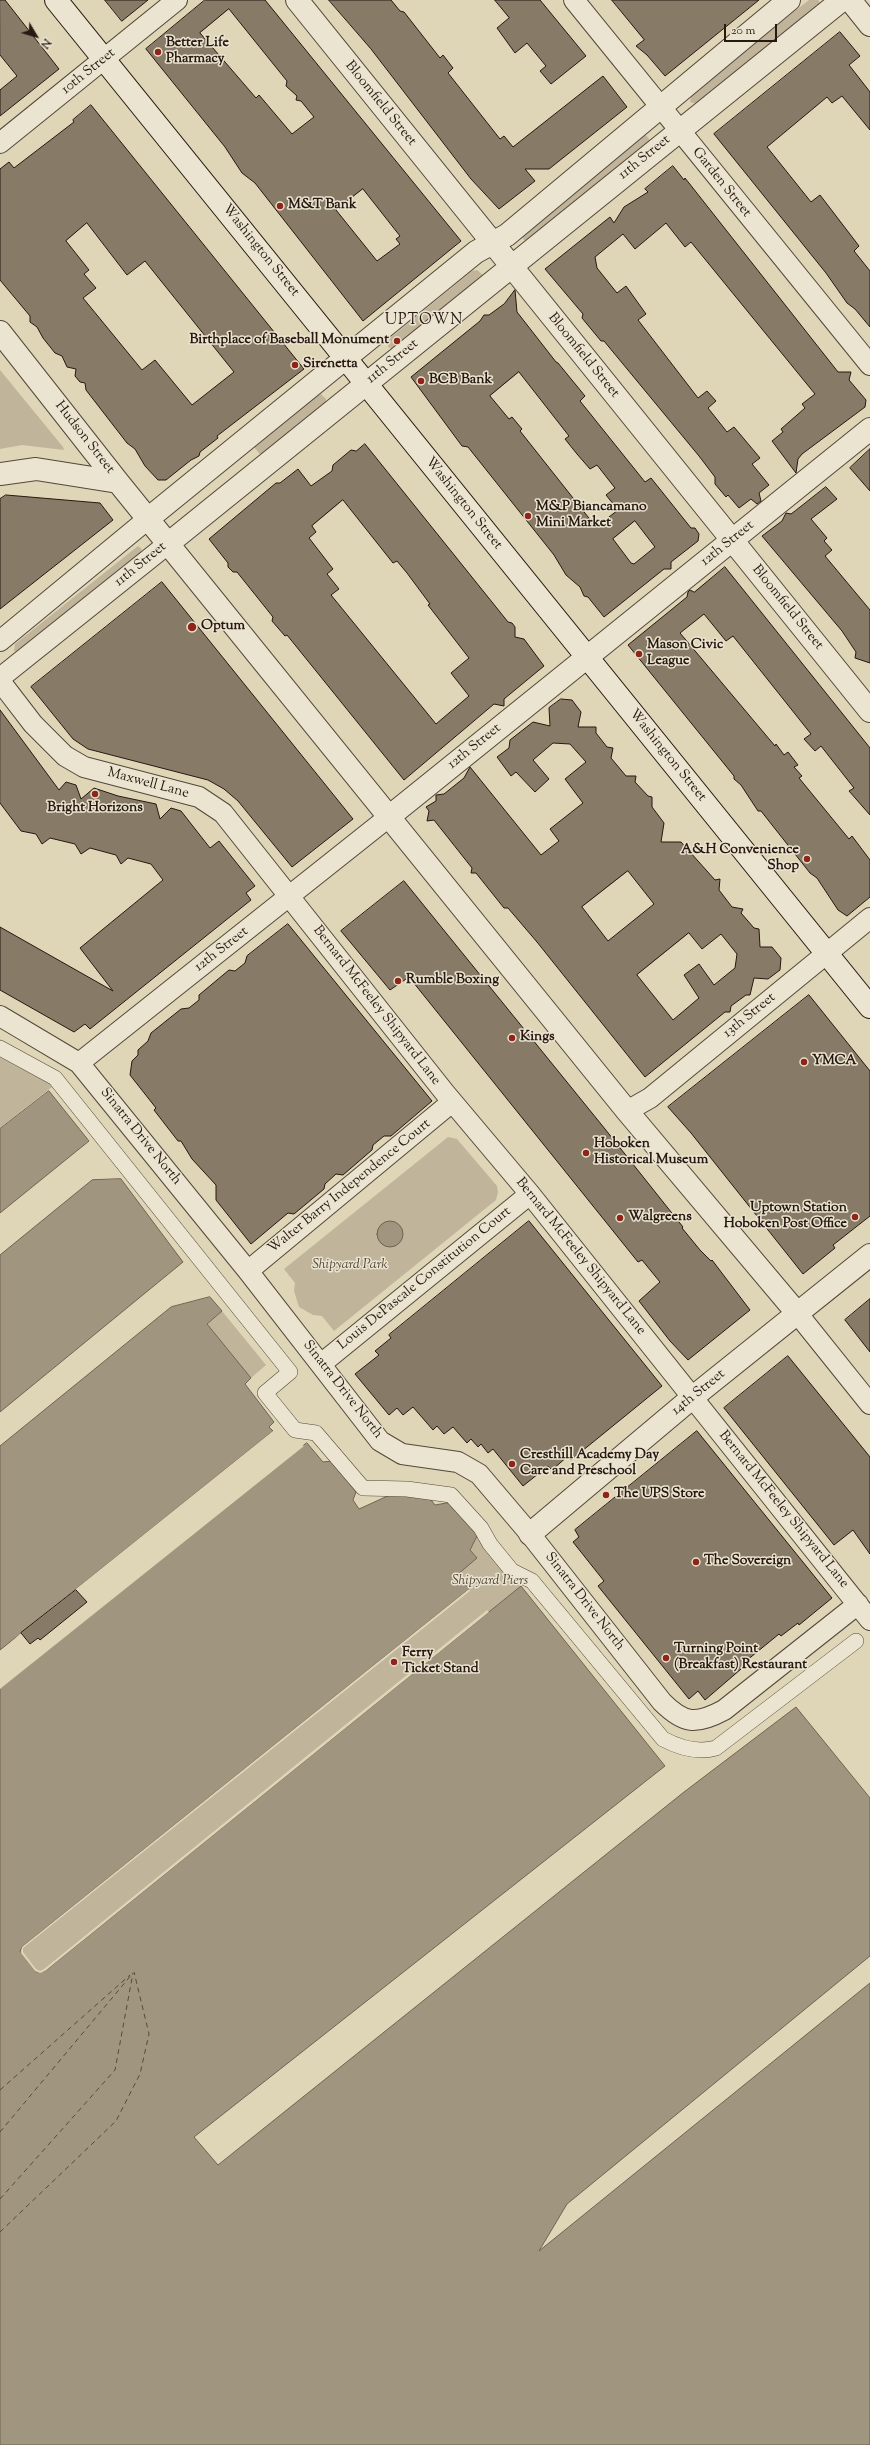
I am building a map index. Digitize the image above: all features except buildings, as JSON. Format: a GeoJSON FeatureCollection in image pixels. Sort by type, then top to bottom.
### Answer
{"type":"FeatureCollection","features":[{"type":"Feature","properties":{"kind":"street","name":"Washington Street"},"geometry":{"type":"LineString","coordinates":[[56,0],[870,1007]]}},
{"type":"Feature","properties":{"kind":"street","name":"10th Street"},"geometry":{"type":"LineString","coordinates":[[0,142],[177,0]]}},
{"type":"Feature","properties":{"kind":"street","name":"Bloomfield Street"},"geometry":{"type":"LineString","coordinates":[[297,0],[510,267],[733,540],[870,711]]}},
{"type":"Feature","properties":{"kind":"street","name":"Garden Street"},"geometry":{"type":"LineString","coordinates":[[574,0],[870,365]]}},
{"type":"Feature","properties":{"kind":"street","name":"11th Street"},"geometry":{"type":"LineString","coordinates":[[0,641],[149,518],[347,359],[476,252],[507,235],[789,0]]}},
{"type":"Feature","properties":{"kind":"street","name":"11th Street"},"geometry":{"type":"LineString","coordinates":[[0,680],[842,0]]}},
{"type":"Feature","properties":{"kind":"street"},"geometry":{"type":"LineString","coordinates":[[850,0],[870,25]]}},
{"type":"Feature","properties":{"kind":"street","name":"Hudson Street"},"geometry":{"type":"LineString","coordinates":[[0,332],[118,482],[149,518],[627,1111],[797,1313]]}},
{"type":"Feature","properties":{"kind":"street","name":"12th Street"},"geometry":{"type":"LineString","coordinates":[[79,1063],[390,816],[870,429]]}},
{"type":"Feature","properties":{"kind":"street"},"geometry":{"type":"LineString","coordinates":[[0,474],[36,468],[118,482]]}},
{"type":"Feature","properties":{"kind":"street","name":"Maxwell Lane"},"geometry":{"type":"LineString","coordinates":[[0,680],[34,724],[65,756],[84,767],[199,797],[223,813],[290,896]]}},
{"type":"Feature","properties":{"kind":"street","name":"Bernard McFeeley Shipyard Lane"},"geometry":{"type":"LineString","coordinates":[[290,896],[452,1102],[530,1194],[870,1620]]}},
{"type":"Feature","properties":{"kind":"street","name":"13th Street"},"geometry":{"type":"LineString","coordinates":[[627,1111],[650,1098],[870,918]]}},
{"type":"Feature","properties":{"kind":"street","name":"Sinatra Drive North"},"geometry":{"type":"LineString","coordinates":[[0,1016],[79,1063],[248,1271],[380,1441],[402,1454],[458,1462],[474,1469],[530,1534],[662,1702],[675,1714],[692,1720],[709,1718],[724,1710],[858,1604]]}},
{"type":"Feature","properties":{"kind":"street"},"geometry":{"type":"LineString","coordinates":[[0,1048],[55,1078],[290,1372],[265,1393],[295,1430],[316,1433],[364,1488],[444,1493],[456,1499],[486,1534],[490,1544],[512,1571],[532,1581],[663,1739],[688,1748],[708,1750],[716,1748],[856,1641]]}},
{"type":"Feature","properties":{"kind":"street","name":"Walter Barry Independence Court"},"geometry":{"type":"LineString","coordinates":[[248,1271],[452,1102]]}},
{"type":"Feature","properties":{"kind":"street","name":"Louis DePascale Constitution Court"},"geometry":{"type":"LineString","coordinates":[[321,1364],[530,1194]]}},
{"type":"Feature","properties":{"kind":"street","name":"14th Street"},"geometry":{"type":"LineString","coordinates":[[530,1534],[693,1397],[870,1255]]}},
{"type":"Feature","properties":{"kind":"street"},"geometry":{"type":"LineString","coordinates":[[797,1313],[870,1404]]}},
{"type":"Feature","properties":{"kind":"green space"},"geometry":{"type":"Polygon","coordinates":[[[809,0],[818,0],[822,5],[697,104],[690,102],[692,92],[809,0]]]}},
{"type":"Feature","properties":{"kind":"green space"},"geometry":{"type":"Polygon","coordinates":[[[645,134],[649,139],[649,144],[528,241],[524,240],[521,235],[645,134]]]}},
{"type":"Feature","properties":{"kind":"green space"},"geometry":{"type":"Polygon","coordinates":[[[477,270],[483,275],[393,349],[388,347],[389,339],[472,271],[477,270]]]}},
{"type":"Feature","properties":{"kind":"green space"},"geometry":{"type":"Polygon","coordinates":[[[0,370],[64,450],[22,445],[0,449],[0,370]]]}},
{"type":"Feature","properties":{"kind":"green space"},"geometry":{"type":"Polygon","coordinates":[[[321,394],[326,399],[325,406],[263,458],[254,447],[317,395],[321,394]]]}},
{"type":"Feature","properties":{"kind":"green space"},"geometry":{"type":"Polygon","coordinates":[[[138,546],[141,548],[142,553],[19,652],[14,651],[15,644],[138,546]]]}},
{"type":"Feature","properties":{"kind":"green space"},"geometry":{"type":"Polygon","coordinates":[[[0,1039],[55,1071],[62,1079],[0,1128],[0,1039]]]}},
{"type":"Feature","properties":{"kind":"green space","name":"Shipyard Park"},"geometry":{"type":"Polygon","coordinates":[[[448,1137],[457,1139],[497,1186],[498,1192],[496,1200],[334,1331],[322,1316],[313,1315],[299,1307],[294,1291],[295,1283],[284,1269],[448,1137]]]}},
{"type":"Feature","properties":{"kind":"green space"},"geometry":{"type":"Polygon","coordinates":[[[222,1311],[266,1365],[251,1378],[207,1324],[222,1311]]]}},
{"type":"Feature","properties":{"kind":"green space","name":"Shipyard Piers"},"geometry":{"type":"Polygon","coordinates":[[[479,1532],[521,1586],[45,1971],[38,1973],[21,1953],[21,1949],[469,1589],[456,1575],[477,1558],[470,1550],[479,1532]]]}},
{"type":"Feature","properties":{"kind":"shaded area"},"geometry":{"type":"Polygon","coordinates":[[[49,1091],[89,1141],[0,1213],[0,1129],[49,1091]]]}},
{"type":"Feature","properties":{"kind":"shaded area"},"geometry":{"type":"Polygon","coordinates":[[[121,1179],[183,1262],[0,1412],[0,1255],[92,1180],[121,1179]]]}},
{"type":"Feature","properties":{"kind":"shaded area"},"geometry":{"type":"Polygon","coordinates":[[[390,1221],[399,1225],[403,1234],[399,1243],[390,1247],[381,1243],[377,1234],[381,1225],[390,1221]]]}},
{"type":"Feature","properties":{"kind":"shaded area"},"geometry":{"type":"Polygon","coordinates":[[[210,1297],[222,1311],[207,1324],[251,1378],[245,1384],[274,1422],[269,1427],[273,1431],[0,1650],[0,1446],[171,1307],[210,1297]]]}},
{"type":"Feature","properties":{"kind":"shaded area"},"geometry":{"type":"Polygon","coordinates":[[[307,1443],[323,1462],[332,1461],[356,1492],[353,1500],[359,1509],[392,1494],[428,1496],[435,1505],[452,1502],[479,1532],[470,1550],[477,1558],[457,1575],[469,1589],[22,1947],[20,1951],[36,1972],[45,1971],[521,1586],[665,1766],[194,2137],[218,2165],[684,1792],[796,1707],[870,1798],[870,1956],[567,2204],[539,2251],[870,1983],[870,2445],[0,2445],[0,1689],[307,1443]]]}},
{"type":"Feature","properties":{"kind":"pier"},"geometry":{"type":"Polygon","coordinates":[[[273,1431],[274,1433],[0,1652],[21,1633],[273,1431]]]}},
{"type":"Feature","properties":{"kind":"pier"},"geometry":{"type":"Polygon","coordinates":[[[302,1445],[304,1446],[0,1689],[0,1687],[302,1445]]]}},
{"type":"Feature","properties":{"kind":"pier"},"geometry":{"type":"Polygon","coordinates":[[[469,1589],[470,1591],[23,1948],[23,1952],[36,1969],[40,1971],[44,1969],[487,1610],[489,1612],[45,1971],[40,1973],[35,1971],[21,1953],[22,1947],[469,1589]]]}},
{"type":"Feature","properties":{"kind":"ferry route"},"geometry":{"type":"LineString","coordinates":[[0,2232],[116,2121],[140,2074],[149,2034],[134,1972]]}},
{"type":"Feature","properties":{"kind":"ferry route"},"geometry":{"type":"LineString","coordinates":[[0,2132],[133,1973]]}},
{"type":"Feature","properties":{"kind":"ferry route"},"geometry":{"type":"LineString","coordinates":[[0,2199],[115,2070],[133,1973]]}},
{"type":"Feature","properties":{"kind":"ferry route"},"geometry":{"type":"LineString","coordinates":[[0,2090],[130,1975]]}},
{"type":"Feature","properties":{"kind":"place","name":"Better Life Pharmacy"},"geometry":{"type":"Point","coordinates":[158,52]}},
{"type":"Feature","properties":{"kind":"place","name":"M&T Bank"},"geometry":{"type":"Point","coordinates":[280,206]}},
{"type":"Feature","properties":{"kind":"place","name":"Birthplace of Baseball Monument"},"geometry":{"type":"Point","coordinates":[397,341]}},
{"type":"Feature","properties":{"kind":"place","name":"Sirenetta"},"geometry":{"type":"Point","coordinates":[295,365]}},
{"type":"Feature","properties":{"kind":"place","name":"BCB Bank"},"geometry":{"type":"Point","coordinates":[421,381]}},
{"type":"Feature","properties":{"kind":"place","name":"M&P Biancamano Mini Market"},"geometry":{"type":"Point","coordinates":[528,516]}},
{"type":"Feature","properties":{"kind":"place","name":"Optum"},"geometry":{"type":"Point","coordinates":[192,627]}},
{"type":"Feature","properties":{"kind":"place","name":"Mason Civic League"},"geometry":{"type":"Point","coordinates":[639,654]}},
{"type":"Feature","properties":{"kind":"place","name":"Bright Horizons"},"geometry":{"type":"Point","coordinates":[95,794]}},
{"type":"Feature","properties":{"kind":"place","name":"A&H Convenience Shop"},"geometry":{"type":"Point","coordinates":[807,859]}},
{"type":"Feature","properties":{"kind":"place","name":"Rumble Boxing"},"geometry":{"type":"Point","coordinates":[398,981]}},
{"type":"Feature","properties":{"kind":"place","name":"Kings"},"geometry":{"type":"Point","coordinates":[512,1038]}},
{"type":"Feature","properties":{"kind":"place","name":"YMCA"},"geometry":{"type":"Point","coordinates":[804,1062]}},
{"type":"Feature","properties":{"kind":"place","name":"Hoboken Historical Museum"},"geometry":{"type":"Point","coordinates":[586,1153]}},
{"type":"Feature","properties":{"kind":"place","name":"Uptown Station Hoboken Post Office"},"geometry":{"type":"Point","coordinates":[855,1217]}},
{"type":"Feature","properties":{"kind":"place","name":"Walgreens"},"geometry":{"type":"Point","coordinates":[620,1218]}},
{"type":"Feature","properties":{"kind":"place","name":"Cresthill Academy Day Care and Preschool"},"geometry":{"type":"Point","coordinates":[512,1464]}},
{"type":"Feature","properties":{"kind":"place","name":"The UPS Store"},"geometry":{"type":"Point","coordinates":[606,1495]}},
{"type":"Feature","properties":{"kind":"place","name":"The Sovereign"},"geometry":{"type":"Point","coordinates":[696,1562]}},
{"type":"Feature","properties":{"kind":"place","name":"Turning Point (Breakfast) Restaurant"},"geometry":{"type":"Point","coordinates":[666,1658]}},
{"type":"Feature","properties":{"kind":"place","name":"Ferry Ticket Stand"},"geometry":{"type":"Point","coordinates":[394,1662]}},
{"type":"Feature","properties":{"kind":"district","name":"UPTOWN"},"geometry":{"type":"Point","coordinates":[424,321]}}]}
